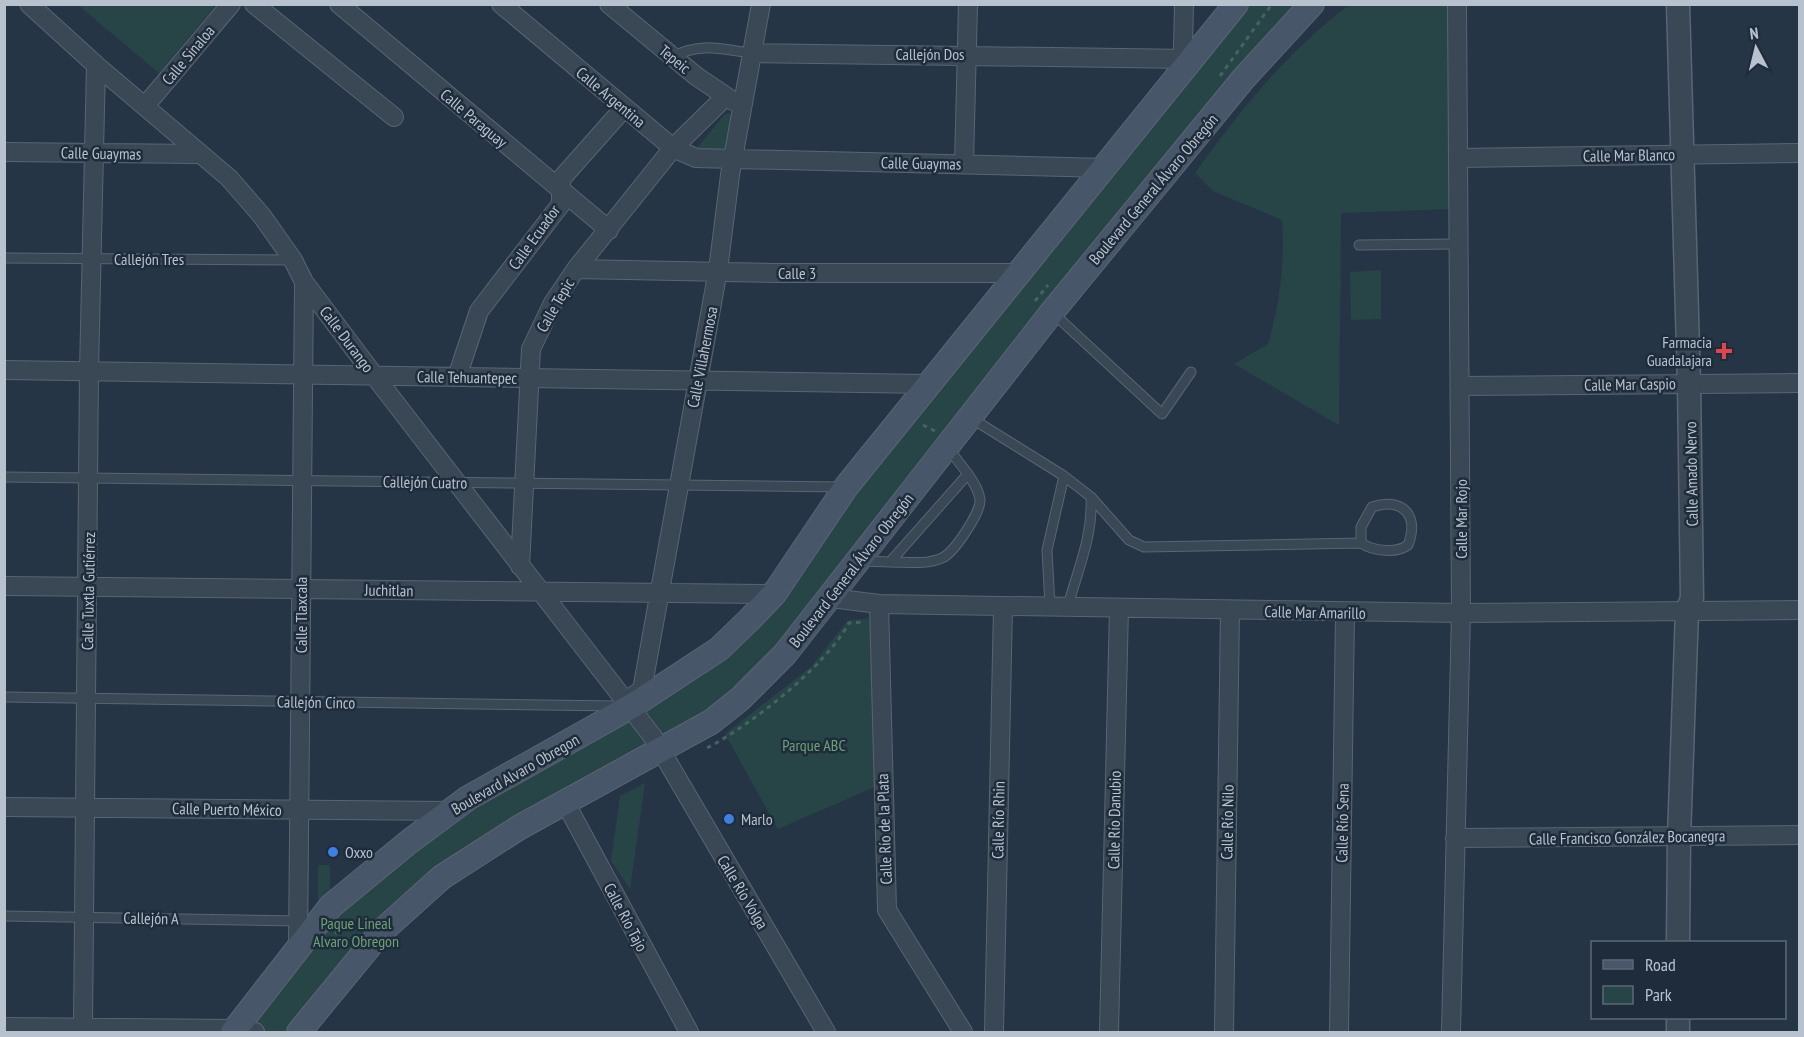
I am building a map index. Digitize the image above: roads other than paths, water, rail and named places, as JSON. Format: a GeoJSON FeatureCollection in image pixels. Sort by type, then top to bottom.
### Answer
{"type":"FeatureCollection","features":[{"type":"Feature","properties":{"kind":"main road"},"geometry":{"type":"LineString","coordinates":[[629,704],[718,649],[774,594],[846,487],[1018,273],[1107,168],[1236,4]]}},
{"type":"Feature","properties":{"kind":"main road","name":"Boulevard General Álvaro Obregón"},"geometry":{"type":"LineString","coordinates":[[299,1032],[382,931],[416,900],[469,858],[711,722],[740,699],[785,654],[1052,312],[1245,78],[1312,4]]}},
{"type":"Feature","properties":{"kind":"main road","name":"Boulevard Alvaro Obregon"},"geometry":{"type":"LineString","coordinates":[[241,1031],[298,948],[331,906],[468,798],[629,704]]}},
{"type":"Feature","properties":{"kind":"street","name":"Calle Durango"},"geometry":{"type":"LineString","coordinates":[[29,4],[198,154],[229,178],[262,216],[293,260],[304,282],[373,374],[629,704]]}},
{"type":"Feature","properties":{"kind":"street","name":"Calle Sinaloa"},"geometry":{"type":"LineString","coordinates":[[145,106],[231,4]]}},
{"type":"Feature","properties":{"kind":"street"},"geometry":{"type":"LineString","coordinates":[[254,4],[394,117]]}},
{"type":"Feature","properties":{"kind":"street","name":"Calle Paraguay"},"geometry":{"type":"LineString","coordinates":[[339,4],[609,230]]}},
{"type":"Feature","properties":{"kind":"street","name":"Calle Argentina"},"geometry":{"type":"LineString","coordinates":[[501,4],[673,148],[696,158],[734,160]]}},
{"type":"Feature","properties":{"kind":"street","name":"Tepeic"},"geometry":{"type":"LineString","coordinates":[[609,4],[724,98],[744,106]]}},
{"type":"Feature","properties":{"kind":"street","name":"Calle Villahermosa"},"geometry":{"type":"LineString","coordinates":[[629,704],[642,690],[657,594],[718,270],[730,175],[761,4]]}},
{"type":"Feature","properties":{"kind":"street"},"geometry":{"type":"LineString","coordinates":[[964,164],[968,4]]}},
{"type":"Feature","properties":{"kind":"street"},"geometry":{"type":"LineString","coordinates":[[1184,4],[1184,47],[1191,59]]}},
{"type":"Feature","properties":{"kind":"street","name":"Calle Mar Rojo"},"geometry":{"type":"LineString","coordinates":[[1451,1032],[1461,613],[1457,4]]}},
{"type":"Feature","properties":{"kind":"street","name":"Calle Amado Nervo"},"geometry":{"type":"LineString","coordinates":[[1678,4],[1689,383],[1692,598],[1687,611],[1679,837],[1678,941]]}},
{"type":"Feature","properties":{"kind":"street","name":"Callejón Dos"},"geometry":{"type":"LineString","coordinates":[[751,53],[967,54],[1191,59]]}},
{"type":"Feature","properties":{"kind":"street","name":"Calle Tuxtla Gutiérrez"},"geometry":{"type":"LineString","coordinates":[[82,1028],[89,371],[96,65]]}},
{"type":"Feature","properties":{"kind":"street","name":"Calle Tepic"},"geometry":{"type":"LineString","coordinates":[[520,566],[531,349],[553,303],[576,269],[673,148],[724,98]]}},
{"type":"Feature","properties":{"kind":"street","name":"Calle Ecuador"},"geometry":{"type":"LineString","coordinates":[[457,377],[479,310],[561,204],[561,179],[624,108]]}},
{"type":"Feature","properties":{"kind":"street","name":"Calle Guaymas"},"geometry":{"type":"LineString","coordinates":[[4,152],[198,154]]}},
{"type":"Feature","properties":{"kind":"street","name":"Calle Mar Blanco"},"geometry":{"type":"LineString","coordinates":[[1459,158],[1800,153]]}},
{"type":"Feature","properties":{"kind":"street","name":"Calle Guaymas"},"geometry":{"type":"LineString","coordinates":[[734,160],[1107,168]]}},
{"type":"Feature","properties":{"kind":"street","name":"Calle 3"},"geometry":{"type":"LineString","coordinates":[[576,269],[718,270],[776,273],[1018,273]]}},
{"type":"Feature","properties":{"kind":"street","name":"Calle Tlaxcala"},"geometry":{"type":"LineString","coordinates":[[298,948],[304,282]]}},
{"type":"Feature","properties":{"kind":"street","name":"Calle Tehuantepec"},"geometry":{"type":"LineString","coordinates":[[4,370],[929,384]]}},
{"type":"Feature","properties":{"kind":"street","name":"Calle Mar Caspio"},"geometry":{"type":"LineString","coordinates":[[1460,386],[1800,383]]}},
{"type":"Feature","properties":{"kind":"street","name":"Juchitlan"},"geometry":{"type":"LineString","coordinates":[[4,586],[774,594]]}},
{"type":"Feature","properties":{"kind":"street","name":"Calle Mar Amarillo"},"geometry":{"type":"LineString","coordinates":[[831,598],[876,613],[1059,606],[1345,613],[1800,610]]}},
{"type":"Feature","properties":{"kind":"street","name":"Calle Río Rhin"},"geometry":{"type":"LineString","coordinates":[[994,1032],[1003,607]]}},
{"type":"Feature","properties":{"kind":"street","name":"Calle Río Danubio"},"geometry":{"type":"LineString","coordinates":[[1109,1032],[1119,608]]}},
{"type":"Feature","properties":{"kind":"street","name":"Calle Río Nilo"},"geometry":{"type":"LineString","coordinates":[[1224,1032],[1230,611]]}},
{"type":"Feature","properties":{"kind":"street","name":"Calle Río de la Plata"},"geometry":{"type":"LineString","coordinates":[[876,613],[887,910],[963,1032]]}},
{"type":"Feature","properties":{"kind":"street","name":"Calle Río Sena"},"geometry":{"type":"LineString","coordinates":[[1339,1032],[1345,613]]}},
{"type":"Feature","properties":{"kind":"street","name":"Calle Río Volga"},"geometry":{"type":"LineString","coordinates":[[629,704],[662,751],[826,1032]]}},
{"type":"Feature","properties":{"kind":"street","name":"Calle Río Tajo"},"geometry":{"type":"LineString","coordinates":[[565,802],[689,1032]]}},
{"type":"Feature","properties":{"kind":"street","name":"Calle Puerto México"},"geometry":{"type":"LineString","coordinates":[[4,807],[450,811]]}},
{"type":"Feature","properties":{"kind":"street","name":"Calle Francisco González Bocanegra"},"geometry":{"type":"LineString","coordinates":[[1455,838],[1800,835]]}},
{"type":"Feature","properties":{"kind":"street"},"geometry":{"type":"LineString","coordinates":[[4,1027],[241,1031]]}},
{"type":"Feature","properties":{"kind":"lane","name":"Callejón Dos"},"geometry":{"type":"LineString","coordinates":[[672,57],[689,48],[707,47],[751,53]]}},
{"type":"Feature","properties":{"kind":"lane"},"geometry":{"type":"LineString","coordinates":[[1359,245],[1458,244]]}},
{"type":"Feature","properties":{"kind":"lane","name":"Callejón Tres"},"geometry":{"type":"LineString","coordinates":[[4,258],[293,260]]}},
{"type":"Feature","properties":{"kind":"lane"},"geometry":{"type":"LineString","coordinates":[[1052,312],[1162,414],[1191,372]]}},
{"type":"Feature","properties":{"kind":"lane"},"geometry":{"type":"LineString","coordinates":[[971,418],[1064,476],[1091,497],[1130,540],[1144,547],[1360,543],[1381,550],[1405,548],[1410,540],[1411,523],[1407,510],[1398,505],[1385,503],[1372,507],[1361,527],[1360,543]]}},
{"type":"Feature","properties":{"kind":"lane"},"geometry":{"type":"LineString","coordinates":[[859,561],[927,563],[944,557],[951,551],[979,510],[978,490],[947,446]]}},
{"type":"Feature","properties":{"kind":"lane"},"geometry":{"type":"LineString","coordinates":[[890,562],[968,474]]}},
{"type":"Feature","properties":{"kind":"lane"},"geometry":{"type":"LineString","coordinates":[[1059,606],[1047,550],[1064,476]]}},
{"type":"Feature","properties":{"kind":"lane","name":"Callejón Cuatro"},"geometry":{"type":"LineString","coordinates":[[4,477],[846,487]]}},
{"type":"Feature","properties":{"kind":"lane"},"geometry":{"type":"LineString","coordinates":[[1059,606],[1089,539],[1092,518],[1091,497]]}},
{"type":"Feature","properties":{"kind":"lane","name":"Callejón Cinco"},"geometry":{"type":"LineString","coordinates":[[4,696],[615,707],[629,704]]}},
{"type":"Feature","properties":{"kind":"lane","name":"Callejón A"},"geometry":{"type":"LineString","coordinates":[[4,916],[298,921]]}},
{"type":"Feature","properties":{"kind":"place","name":"Farmacia Guadalajara"},"geometry":{"type":"Point","coordinates":[1724,351]}},
{"type":"Feature","properties":{"kind":"place","name":"Marlo"},"geometry":{"type":"Point","coordinates":[729,819]}},
{"type":"Feature","properties":{"kind":"place","name":"Oxxo"},"geometry":{"type":"Point","coordinates":[333,852]}},
{"type":"Feature","properties":{"kind":"park label","name":"Parque ABC"},"geometry":{"type":"Point","coordinates":[814,745]}},
{"type":"Feature","properties":{"kind":"park label","name":"Paque Lineal Alvaro Obregon"},"geometry":{"type":"Point","coordinates":[356,932]}}]}
